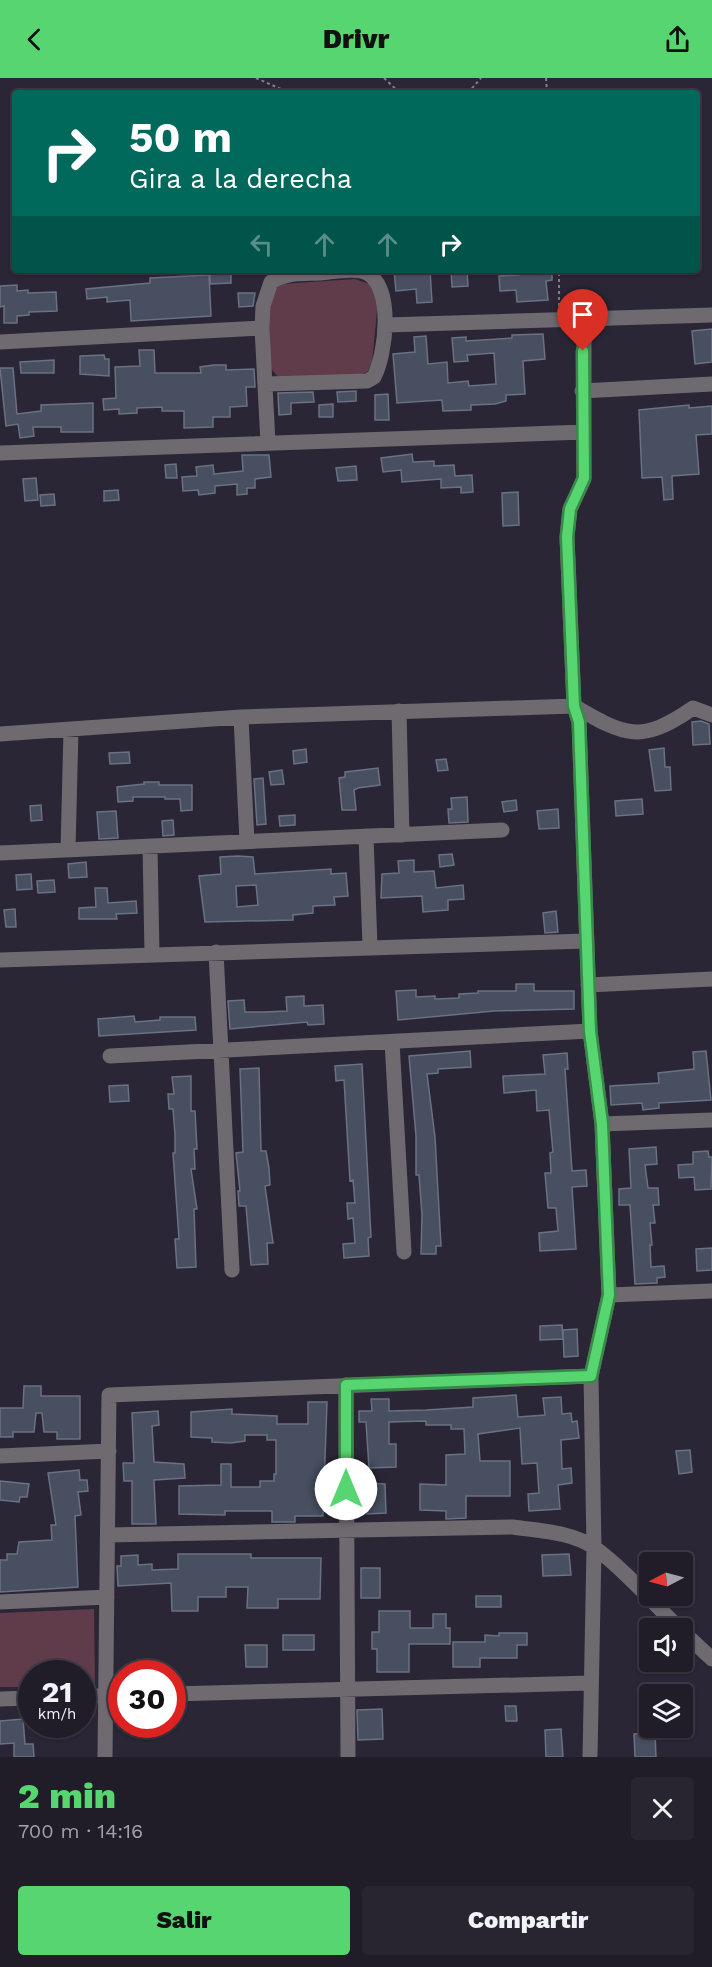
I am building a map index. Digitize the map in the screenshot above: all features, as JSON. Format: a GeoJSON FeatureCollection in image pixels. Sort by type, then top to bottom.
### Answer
{"type":"FeatureCollection","features":[{"type":"Feature","properties":{"kind":"street"},"geometry":{"type":"LineString","coordinates":[[268,443],[267,384],[262,328],[268,290],[272,282],[279,277],[334,273]]}},
{"type":"Feature","properties":{"kind":"street"},"geometry":{"type":"LineString","coordinates":[[267,384],[366,381],[374,377],[378,370],[387,325],[383,302],[374,279],[364,273]]}},
{"type":"Feature","properties":{"kind":"street"},"geometry":{"type":"LineString","coordinates":[[387,325],[584,317],[712,315]]}},
{"type":"Feature","properties":{"kind":"street"},"geometry":{"type":"LineString","coordinates":[[584,317],[582,391],[584,478],[570,509],[567,537],[574,706],[579,722],[590,1031],[602,1124],[609,1295],[591,1376],[594,1548],[590,1757]]}},
{"type":"Feature","properties":{"kind":"street"},"geometry":{"type":"LineString","coordinates":[[0,342],[262,328]]}},
{"type":"Feature","properties":{"kind":"street"},"geometry":{"type":"LineString","coordinates":[[582,391],[712,384]]}},
{"type":"Feature","properties":{"kind":"street"},"geometry":{"type":"LineString","coordinates":[[0,453],[584,432]]}},
{"type":"Feature","properties":{"kind":"street"},"geometry":{"type":"LineString","coordinates":[[0,734],[241,717],[574,706],[610,727],[642,733],[666,726],[693,708],[712,715]]}},
{"type":"Feature","properties":{"kind":"street"},"geometry":{"type":"LineString","coordinates":[[399,711],[402,835]]}},
{"type":"Feature","properties":{"kind":"street"},"geometry":{"type":"LineString","coordinates":[[241,717],[247,842]]}},
{"type":"Feature","properties":{"kind":"street"},"geometry":{"type":"LineString","coordinates":[[68,850],[71,730]]}},
{"type":"Feature","properties":{"kind":"street"},"geometry":{"type":"LineString","coordinates":[[0,853],[502,830]]}},
{"type":"Feature","properties":{"kind":"street"},"geometry":{"type":"LineString","coordinates":[[366,836],[370,946]]}},
{"type":"Feature","properties":{"kind":"street"},"geometry":{"type":"LineString","coordinates":[[150,846],[152,954]]}},
{"type":"Feature","properties":{"kind":"street"},"geometry":{"type":"LineString","coordinates":[[0,960],[370,946],[586,941]]}},
{"type":"Feature","properties":{"kind":"street"},"geometry":{"type":"LineString","coordinates":[[216,952],[232,1270]]}},
{"type":"Feature","properties":{"kind":"street"},"geometry":{"type":"LineString","coordinates":[[588,986],[712,979]]}},
{"type":"Feature","properties":{"kind":"street"},"geometry":{"type":"LineString","coordinates":[[110,1056],[590,1031]]}},
{"type":"Feature","properties":{"kind":"street"},"geometry":{"type":"LineString","coordinates":[[392,1042],[404,1252]]}},
{"type":"Feature","properties":{"kind":"street"},"geometry":{"type":"LineString","coordinates":[[602,1124],[712,1120]]}},
{"type":"Feature","properties":{"kind":"street"},"geometry":{"type":"LineString","coordinates":[[609,1295],[712,1291]]}},
{"type":"Feature","properties":{"kind":"street"},"geometry":{"type":"LineString","coordinates":[[105,1757],[110,1395],[591,1376]]}},
{"type":"Feature","properties":{"kind":"street"},"geometry":{"type":"LineString","coordinates":[[346,1385],[348,1757]]}},
{"type":"Feature","properties":{"kind":"street"},"geometry":{"type":"LineString","coordinates":[[0,1456],[109,1451]]}},
{"type":"Feature","properties":{"kind":"street"},"geometry":{"type":"LineString","coordinates":[[108,1535],[513,1527],[566,1536],[594,1548],[668,1618]]}},
{"type":"Feature","properties":{"kind":"street"},"geometry":{"type":"LineString","coordinates":[[0,1602],[107,1598]]}},
{"type":"Feature","properties":{"kind":"street"},"geometry":{"type":"LineString","coordinates":[[693,1641],[712,1659]]}},
{"type":"Feature","properties":{"kind":"street"},"geometry":{"type":"LineString","coordinates":[[186,1694],[590,1683]]}},
{"type":"Feature","properties":{"kind":"street"},"geometry":{"type":"LineString","coordinates":[[96,1696],[106,1696]]}},
{"type":"Feature","properties":{"kind":"street"},"geometry":{"type":"LineString","coordinates":[[0,1699],[18,1698]]}},
{"type":"Feature","properties":{"kind":"path"},"geometry":{"type":"LineString","coordinates":[[256,78],[283,90]]}},
{"type":"Feature","properties":{"kind":"path"},"geometry":{"type":"LineString","coordinates":[[384,78],[397,90]]}},
{"type":"Feature","properties":{"kind":"path"},"geometry":{"type":"LineString","coordinates":[[471,90],[481,78]]}},
{"type":"Feature","properties":{"kind":"path"},"geometry":{"type":"LineString","coordinates":[[558,318],[559,273]]}},
{"type":"Feature","properties":{"kind":"shaded area"},"geometry":{"type":"Polygon","coordinates":[[[355,279],[369,284],[378,300],[372,363],[368,371],[360,376],[285,378],[277,376],[270,367],[269,299],[273,289],[282,284],[355,279]]]}},
{"type":"Feature","properties":{"kind":"shaded area"},"geometry":{"type":"Polygon","coordinates":[[[94,1609],[95,1660],[18,1660],[18,1687],[0,1687],[0,1613],[94,1609]]]}},
{"type":"Feature","properties":{"kind":"building"},"geometry":{"type":"Polygon","coordinates":[[[210,273],[231,273],[231,283],[210,284],[210,273]]]}},
{"type":"Feature","properties":{"kind":"building"},"geometry":{"type":"Polygon","coordinates":[[[394,273],[430,273],[432,302],[417,303],[416,289],[396,291],[394,273]]]}},
{"type":"Feature","properties":{"kind":"building"},"geometry":{"type":"Polygon","coordinates":[[[451,273],[467,273],[468,286],[452,287],[451,273]]]}},
{"type":"Feature","properties":{"kind":"building"},"geometry":{"type":"Polygon","coordinates":[[[519,273],[552,273],[552,280],[546,281],[548,300],[517,302],[516,290],[500,291],[499,276],[519,275],[519,273]]]}},
{"type":"Feature","properties":{"kind":"building"},"geometry":{"type":"Polygon","coordinates":[[[209,275],[211,316],[131,321],[130,300],[107,302],[107,297],[87,299],[86,289],[150,283],[150,278],[209,275]]]}},
{"type":"Feature","properties":{"kind":"building"},"geometry":{"type":"Polygon","coordinates":[[[17,285],[17,291],[28,290],[28,293],[56,292],[57,311],[29,312],[29,315],[17,316],[17,323],[4,323],[4,306],[0,307],[0,286],[17,285]]]}},
{"type":"Feature","properties":{"kind":"building"},"geometry":{"type":"Polygon","coordinates":[[[238,293],[255,293],[253,306],[239,307],[238,293]]]}},
{"type":"Feature","properties":{"kind":"building"},"geometry":{"type":"Polygon","coordinates":[[[712,329],[712,362],[695,364],[692,331],[712,329]]]}},
{"type":"Feature","properties":{"kind":"building"},"geometry":{"type":"Polygon","coordinates":[[[543,334],[545,359],[523,361],[525,394],[506,395],[506,401],[495,404],[471,405],[471,410],[443,411],[442,400],[397,403],[393,354],[415,352],[414,337],[426,336],[428,364],[447,362],[448,383],[468,381],[469,386],[496,384],[494,353],[467,355],[468,361],[454,362],[452,338],[466,337],[466,341],[512,338],[512,335],[543,334]]]}},
{"type":"Feature","properties":{"kind":"building"},"geometry":{"type":"Polygon","coordinates":[[[139,350],[154,350],[155,373],[201,373],[200,367],[226,365],[226,370],[254,369],[255,387],[246,387],[247,406],[230,407],[230,417],[213,417],[213,427],[184,428],[184,411],[162,411],[162,407],[137,408],[137,413],[119,414],[119,409],[104,410],[103,399],[116,398],[115,367],[140,366],[139,350]]]}},
{"type":"Feature","properties":{"kind":"building"},"geometry":{"type":"Polygon","coordinates":[[[104,355],[105,359],[109,359],[109,376],[80,374],[80,356],[104,355]]]}},
{"type":"Feature","properties":{"kind":"building"},"geometry":{"type":"Polygon","coordinates":[[[54,360],[54,373],[21,373],[20,362],[54,360]]]}},
{"type":"Feature","properties":{"kind":"building"},"geometry":{"type":"Polygon","coordinates":[[[0,368],[13,368],[17,414],[41,411],[41,405],[93,403],[93,432],[61,432],[61,427],[33,427],[34,436],[20,438],[18,424],[6,426],[0,368]]]}},
{"type":"Feature","properties":{"kind":"building"},"geometry":{"type":"Polygon","coordinates":[[[356,391],[356,401],[338,402],[337,392],[356,391]]]}},
{"type":"Feature","properties":{"kind":"building"},"geometry":{"type":"Polygon","coordinates":[[[313,392],[314,402],[291,403],[291,414],[279,415],[278,393],[313,392]]]}},
{"type":"Feature","properties":{"kind":"building"},"geometry":{"type":"Polygon","coordinates":[[[388,394],[389,420],[375,420],[375,395],[388,394]]]}},
{"type":"Feature","properties":{"kind":"building"},"geometry":{"type":"Polygon","coordinates":[[[333,404],[333,417],[319,417],[319,405],[333,404]]]}},
{"type":"Feature","properties":{"kind":"building"},"geometry":{"type":"Polygon","coordinates":[[[689,405],[689,408],[712,406],[712,434],[696,435],[699,474],[672,476],[673,499],[664,500],[662,477],[642,478],[639,410],[689,405]]]}},
{"type":"Feature","properties":{"kind":"building"},"geometry":{"type":"Polygon","coordinates":[[[412,454],[413,462],[434,461],[434,466],[454,465],[455,476],[472,475],[473,492],[461,493],[461,487],[441,488],[441,479],[402,482],[401,470],[383,472],[381,458],[412,454]]]}},
{"type":"Feature","properties":{"kind":"building"},"geometry":{"type":"Polygon","coordinates":[[[242,455],[269,455],[271,477],[255,479],[255,488],[247,488],[247,494],[237,495],[237,484],[215,486],[215,493],[199,495],[198,490],[183,491],[182,477],[197,476],[196,467],[213,465],[214,474],[243,471],[242,455]]]}},
{"type":"Feature","properties":{"kind":"building"},"geometry":{"type":"Polygon","coordinates":[[[176,464],[177,478],[166,478],[165,465],[176,464]]]}},
{"type":"Feature","properties":{"kind":"building"},"geometry":{"type":"Polygon","coordinates":[[[356,466],[357,480],[338,481],[336,468],[356,466]]]}},
{"type":"Feature","properties":{"kind":"building"},"geometry":{"type":"Polygon","coordinates":[[[36,478],[38,500],[25,501],[23,479],[36,478]]]}},
{"type":"Feature","properties":{"kind":"building"},"geometry":{"type":"Polygon","coordinates":[[[118,490],[119,500],[104,501],[104,491],[118,490]]]}},
{"type":"Feature","properties":{"kind":"building"},"geometry":{"type":"Polygon","coordinates":[[[518,492],[519,525],[503,526],[502,493],[518,492]]]}},
{"type":"Feature","properties":{"kind":"building"},"geometry":{"type":"Polygon","coordinates":[[[54,494],[55,505],[41,506],[40,495],[54,494]]]}},
{"type":"Feature","properties":{"kind":"building"},"geometry":{"type":"Polygon","coordinates":[[[701,721],[709,724],[710,744],[693,745],[692,722],[701,721]]]}},
{"type":"Feature","properties":{"kind":"building"},"geometry":{"type":"Polygon","coordinates":[[[664,748],[665,767],[670,767],[671,790],[655,791],[649,750],[664,748]]]}},
{"type":"Feature","properties":{"kind":"building"},"geometry":{"type":"Polygon","coordinates":[[[306,749],[307,762],[294,764],[293,751],[306,749]]]}},
{"type":"Feature","properties":{"kind":"building"},"geometry":{"type":"Polygon","coordinates":[[[129,752],[130,763],[110,764],[109,753],[129,752]]]}},
{"type":"Feature","properties":{"kind":"building"},"geometry":{"type":"Polygon","coordinates":[[[446,759],[448,770],[438,771],[436,760],[446,759]]]}},
{"type":"Feature","properties":{"kind":"building"},"geometry":{"type":"Polygon","coordinates":[[[378,768],[380,785],[354,790],[356,810],[342,810],[339,778],[345,777],[345,772],[378,768]]]}},
{"type":"Feature","properties":{"kind":"building"},"geometry":{"type":"Polygon","coordinates":[[[282,770],[284,784],[271,785],[269,772],[282,770]]]}},
{"type":"Feature","properties":{"kind":"building"},"geometry":{"type":"Polygon","coordinates":[[[263,778],[266,824],[257,825],[254,779],[263,778]]]}},
{"type":"Feature","properties":{"kind":"building"},"geometry":{"type":"Polygon","coordinates":[[[144,782],[159,782],[159,785],[192,785],[192,810],[181,811],[180,799],[165,799],[165,797],[133,797],[133,801],[118,802],[117,787],[144,784],[144,782]]]}},
{"type":"Feature","properties":{"kind":"building"},"geometry":{"type":"Polygon","coordinates":[[[467,797],[468,822],[449,823],[448,809],[452,809],[451,798],[467,797]]]}},
{"type":"Feature","properties":{"kind":"building"},"geometry":{"type":"Polygon","coordinates":[[[642,799],[643,814],[616,816],[615,801],[642,799]]]}},
{"type":"Feature","properties":{"kind":"building"},"geometry":{"type":"Polygon","coordinates":[[[516,800],[517,810],[504,812],[502,802],[516,800]]]}},
{"type":"Feature","properties":{"kind":"building"},"geometry":{"type":"Polygon","coordinates":[[[41,805],[42,820],[31,821],[30,806],[41,805]]]}},
{"type":"Feature","properties":{"kind":"building"},"geometry":{"type":"Polygon","coordinates":[[[558,809],[559,828],[539,829],[537,811],[558,809]]]}},
{"type":"Feature","properties":{"kind":"building"},"geometry":{"type":"Polygon","coordinates":[[[116,811],[118,838],[99,839],[97,812],[116,811]]]}},
{"type":"Feature","properties":{"kind":"building"},"geometry":{"type":"Polygon","coordinates":[[[295,815],[295,825],[280,826],[279,816],[295,815]]]}},
{"type":"Feature","properties":{"kind":"building"},"geometry":{"type":"Polygon","coordinates":[[[173,820],[174,835],[163,836],[162,821],[173,820]]]}},
{"type":"Feature","properties":{"kind":"building"},"geometry":{"type":"Polygon","coordinates":[[[452,854],[454,865],[440,867],[439,855],[452,854]]]}},
{"type":"Feature","properties":{"kind":"building"},"geometry":{"type":"Polygon","coordinates":[[[220,857],[253,857],[255,874],[331,869],[331,874],[346,873],[348,896],[334,897],[335,905],[313,906],[313,913],[293,915],[293,920],[205,922],[199,876],[221,874],[220,857]],[[256,885],[236,886],[237,907],[258,905],[256,885]]]}},
{"type":"Feature","properties":{"kind":"building"},"geometry":{"type":"Polygon","coordinates":[[[414,860],[414,872],[434,871],[436,888],[463,885],[464,899],[448,900],[448,910],[423,912],[422,896],[381,898],[382,874],[399,873],[398,861],[414,860]]]}},
{"type":"Feature","properties":{"kind":"building"},"geometry":{"type":"Polygon","coordinates":[[[86,862],[87,877],[69,878],[68,864],[86,862]]]}},
{"type":"Feature","properties":{"kind":"building"},"geometry":{"type":"Polygon","coordinates":[[[31,874],[32,889],[17,890],[16,875],[31,874]]]}},
{"type":"Feature","properties":{"kind":"building"},"geometry":{"type":"Polygon","coordinates":[[[54,880],[55,892],[38,893],[37,881],[54,880]]]}},
{"type":"Feature","properties":{"kind":"building"},"geometry":{"type":"Polygon","coordinates":[[[95,888],[107,888],[108,903],[136,901],[137,913],[116,914],[117,919],[79,919],[79,908],[96,907],[95,888]]]}},
{"type":"Feature","properties":{"kind":"building"},"geometry":{"type":"Polygon","coordinates":[[[15,909],[16,927],[6,927],[4,910],[15,909]]]}},
{"type":"Feature","properties":{"kind":"building"},"geometry":{"type":"Polygon","coordinates":[[[556,911],[558,932],[545,933],[543,913],[556,911]]]}},
{"type":"Feature","properties":{"kind":"building"},"geometry":{"type":"Polygon","coordinates":[[[516,984],[534,984],[534,991],[574,991],[574,1009],[494,1011],[398,1020],[396,991],[416,990],[416,997],[459,998],[459,994],[478,993],[478,991],[516,991],[516,984]]]}},
{"type":"Feature","properties":{"kind":"building"},"geometry":{"type":"Polygon","coordinates":[[[304,996],[304,1006],[323,1005],[324,1024],[308,1025],[307,1022],[230,1029],[228,1001],[244,1000],[245,1012],[287,1011],[286,997],[304,996]]]}},
{"type":"Feature","properties":{"kind":"building"},"geometry":{"type":"Polygon","coordinates":[[[134,1016],[135,1022],[160,1020],[160,1017],[195,1017],[196,1030],[99,1036],[98,1019],[134,1016]]]}},
{"type":"Feature","properties":{"kind":"building"},"geometry":{"type":"Polygon","coordinates":[[[470,1051],[471,1067],[438,1069],[438,1073],[427,1074],[435,1137],[441,1246],[436,1246],[436,1254],[421,1254],[422,1215],[419,1175],[416,1175],[416,1136],[409,1056],[470,1051]]]}},
{"type":"Feature","properties":{"kind":"building"},"geometry":{"type":"Polygon","coordinates":[[[706,1051],[711,1100],[659,1103],[659,1108],[643,1110],[642,1103],[611,1105],[610,1086],[659,1083],[658,1073],[694,1069],[693,1052],[706,1051]]]}},
{"type":"Feature","properties":{"kind":"building"},"geometry":{"type":"Polygon","coordinates":[[[567,1053],[568,1069],[565,1069],[572,1171],[586,1170],[587,1186],[572,1187],[576,1249],[540,1251],[539,1233],[558,1231],[556,1208],[548,1208],[545,1173],[551,1173],[550,1153],[553,1152],[549,1110],[537,1111],[536,1090],[504,1093],[503,1076],[545,1074],[543,1055],[567,1053]]]}},
{"type":"Feature","properties":{"kind":"building"},"geometry":{"type":"Polygon","coordinates":[[[362,1064],[371,1237],[368,1238],[369,1256],[344,1258],[343,1244],[355,1243],[353,1218],[348,1219],[347,1203],[355,1203],[353,1180],[350,1181],[344,1080],[336,1081],[335,1066],[362,1064]]]}},
{"type":"Feature","properties":{"kind":"building"},"geometry":{"type":"Polygon","coordinates":[[[259,1068],[261,1151],[266,1151],[269,1168],[270,1185],[265,1186],[273,1243],[267,1243],[268,1264],[251,1265],[246,1206],[239,1206],[238,1191],[240,1191],[236,1153],[243,1152],[240,1069],[259,1068]]]}},
{"type":"Feature","properties":{"kind":"building"},"geometry":{"type":"Polygon","coordinates":[[[191,1076],[191,1111],[195,1111],[197,1149],[194,1149],[195,1169],[191,1169],[197,1209],[194,1209],[196,1267],[177,1268],[175,1239],[179,1239],[173,1153],[175,1153],[175,1135],[173,1109],[169,1109],[168,1094],[174,1094],[172,1077],[191,1076]]]}},
{"type":"Feature","properties":{"kind":"building"},"geometry":{"type":"Polygon","coordinates":[[[128,1085],[129,1101],[110,1102],[109,1086],[128,1085]]]}},
{"type":"Feature","properties":{"kind":"building"},"geometry":{"type":"Polygon","coordinates":[[[656,1147],[657,1164],[645,1165],[648,1188],[658,1188],[659,1205],[653,1205],[655,1223],[650,1223],[651,1267],[664,1266],[665,1277],[657,1278],[657,1283],[635,1284],[630,1205],[619,1205],[619,1189],[631,1188],[629,1149],[656,1147]]]}},
{"type":"Feature","properties":{"kind":"building"},"geometry":{"type":"Polygon","coordinates":[[[708,1151],[709,1157],[712,1157],[711,1189],[695,1190],[694,1177],[679,1178],[678,1165],[693,1164],[693,1152],[708,1151]]]}},
{"type":"Feature","properties":{"kind":"building"},"geometry":{"type":"Polygon","coordinates":[[[712,1248],[712,1270],[697,1271],[696,1249],[712,1248]]]}},
{"type":"Feature","properties":{"kind":"building"},"geometry":{"type":"Polygon","coordinates":[[[562,1325],[563,1339],[540,1340],[540,1326],[562,1325]]]}},
{"type":"Feature","properties":{"kind":"building"},"geometry":{"type":"Polygon","coordinates":[[[577,1329],[578,1356],[564,1357],[563,1330],[577,1329]]]}},
{"type":"Feature","properties":{"kind":"building"},"geometry":{"type":"Polygon","coordinates":[[[24,1386],[41,1386],[41,1396],[80,1396],[80,1439],[57,1439],[57,1432],[44,1432],[42,1413],[36,1413],[34,1432],[13,1432],[13,1437],[0,1437],[0,1408],[23,1408],[24,1386]]]}},
{"type":"Feature","properties":{"kind":"building"},"geometry":{"type":"Polygon","coordinates":[[[516,1395],[518,1417],[545,1415],[543,1398],[561,1397],[562,1414],[571,1413],[572,1422],[577,1421],[579,1438],[561,1440],[562,1469],[571,1468],[572,1483],[558,1485],[560,1509],[529,1511],[528,1494],[539,1493],[537,1463],[522,1464],[520,1428],[478,1434],[480,1461],[510,1461],[510,1496],[466,1496],[466,1518],[446,1519],[446,1511],[420,1510],[420,1484],[446,1485],[446,1455],[465,1454],[464,1429],[451,1429],[451,1425],[426,1425],[426,1421],[389,1422],[389,1444],[396,1444],[396,1467],[369,1468],[366,1422],[359,1422],[359,1411],[372,1411],[371,1399],[389,1399],[389,1411],[426,1410],[473,1407],[473,1398],[516,1395]]]}},
{"type":"Feature","properties":{"kind":"building"},"geometry":{"type":"Polygon","coordinates":[[[308,1402],[327,1402],[323,1516],[295,1516],[295,1522],[272,1522],[272,1511],[225,1511],[225,1515],[179,1514],[179,1486],[221,1485],[221,1464],[231,1464],[231,1487],[260,1487],[260,1481],[274,1481],[274,1474],[276,1474],[276,1440],[267,1440],[267,1435],[245,1435],[245,1441],[231,1443],[212,1442],[212,1438],[191,1437],[191,1412],[232,1409],[232,1414],[277,1416],[277,1424],[308,1424],[308,1402]]]}},
{"type":"Feature","properties":{"kind":"building"},"geometry":{"type":"Polygon","coordinates":[[[158,1411],[159,1425],[152,1426],[154,1462],[184,1464],[185,1478],[154,1480],[156,1524],[132,1524],[132,1481],[124,1481],[123,1463],[134,1463],[132,1413],[158,1411]]]}},
{"type":"Feature","properties":{"kind":"building"},"geometry":{"type":"Polygon","coordinates":[[[690,1450],[692,1472],[679,1474],[676,1451],[690,1450]]]}},
{"type":"Feature","properties":{"kind":"building"},"geometry":{"type":"Polygon","coordinates":[[[79,1470],[80,1480],[87,1480],[88,1491],[78,1492],[81,1515],[75,1516],[78,1587],[0,1592],[0,1560],[7,1560],[7,1554],[17,1554],[19,1542],[52,1540],[51,1525],[56,1525],[48,1473],[79,1470]]]}},
{"type":"Feature","properties":{"kind":"building"},"geometry":{"type":"Polygon","coordinates":[[[0,1481],[29,1484],[27,1497],[20,1497],[19,1502],[0,1500],[0,1481]]]}},
{"type":"Feature","properties":{"kind":"building"},"geometry":{"type":"Polygon","coordinates":[[[365,1483],[385,1484],[386,1513],[367,1514],[365,1483]]]}},
{"type":"Feature","properties":{"kind":"building"},"geometry":{"type":"Polygon","coordinates":[[[178,1554],[251,1554],[251,1558],[321,1558],[320,1599],[278,1599],[278,1608],[247,1608],[248,1587],[226,1587],[226,1597],[198,1597],[198,1611],[172,1611],[171,1583],[118,1586],[117,1566],[121,1566],[121,1556],[138,1555],[138,1565],[152,1564],[152,1570],[178,1569],[178,1554]]]}},
{"type":"Feature","properties":{"kind":"building"},"geometry":{"type":"Polygon","coordinates":[[[569,1554],[571,1575],[543,1576],[542,1555],[569,1554]]]}},
{"type":"Feature","properties":{"kind":"building"},"geometry":{"type":"Polygon","coordinates":[[[361,1568],[380,1568],[380,1598],[361,1598],[361,1568]]]}},
{"type":"Feature","properties":{"kind":"building"},"geometry":{"type":"Polygon","coordinates":[[[476,1596],[501,1596],[501,1607],[476,1607],[476,1596]]]}},
{"type":"Feature","properties":{"kind":"building"},"geometry":{"type":"Polygon","coordinates":[[[379,1611],[410,1611],[410,1628],[433,1628],[433,1614],[446,1614],[446,1628],[450,1628],[450,1644],[409,1644],[409,1672],[377,1672],[377,1649],[372,1649],[372,1632],[379,1632],[379,1611]]]}},
{"type":"Feature","properties":{"kind":"building"},"geometry":{"type":"Polygon","coordinates":[[[499,1633],[527,1633],[527,1645],[517,1645],[517,1658],[480,1658],[480,1667],[453,1667],[453,1642],[485,1642],[485,1635],[499,1636],[499,1633]]]}},
{"type":"Feature","properties":{"kind":"building"},"geometry":{"type":"Polygon","coordinates":[[[283,1635],[314,1635],[314,1650],[283,1650],[283,1635]]]}},
{"type":"Feature","properties":{"kind":"building"},"geometry":{"type":"Polygon","coordinates":[[[245,1645],[267,1645],[267,1667],[246,1667],[245,1645]]]}},
{"type":"Feature","properties":{"kind":"building"},"geometry":{"type":"Polygon","coordinates":[[[505,1706],[516,1706],[517,1721],[506,1721],[505,1706]]]}},
{"type":"Feature","properties":{"kind":"building"},"geometry":{"type":"Polygon","coordinates":[[[382,1709],[383,1739],[358,1740],[357,1710],[382,1709]]]}},
{"type":"Feature","properties":{"kind":"building"},"geometry":{"type":"Polygon","coordinates":[[[18,1719],[18,1738],[25,1738],[25,1744],[33,1744],[34,1757],[14,1757],[14,1743],[0,1744],[0,1721],[18,1719]]]}},
{"type":"Feature","properties":{"kind":"building"},"geometry":{"type":"Polygon","coordinates":[[[561,1729],[563,1757],[546,1757],[545,1730],[561,1729]]]}},
{"type":"Feature","properties":{"kind":"building"},"geometry":{"type":"Polygon","coordinates":[[[634,1734],[639,1734],[639,1738],[655,1738],[656,1757],[635,1757],[634,1734]]]}},
{"type":"Feature","properties":{"kind":"route"},"geometry":{"type":"LineString","coordinates":[[346,1489],[346,1385],[591,1376],[602,1332],[609,1295],[602,1124],[590,1031],[579,722],[574,706],[567,537],[570,509],[584,478],[583,351]]}}]}
